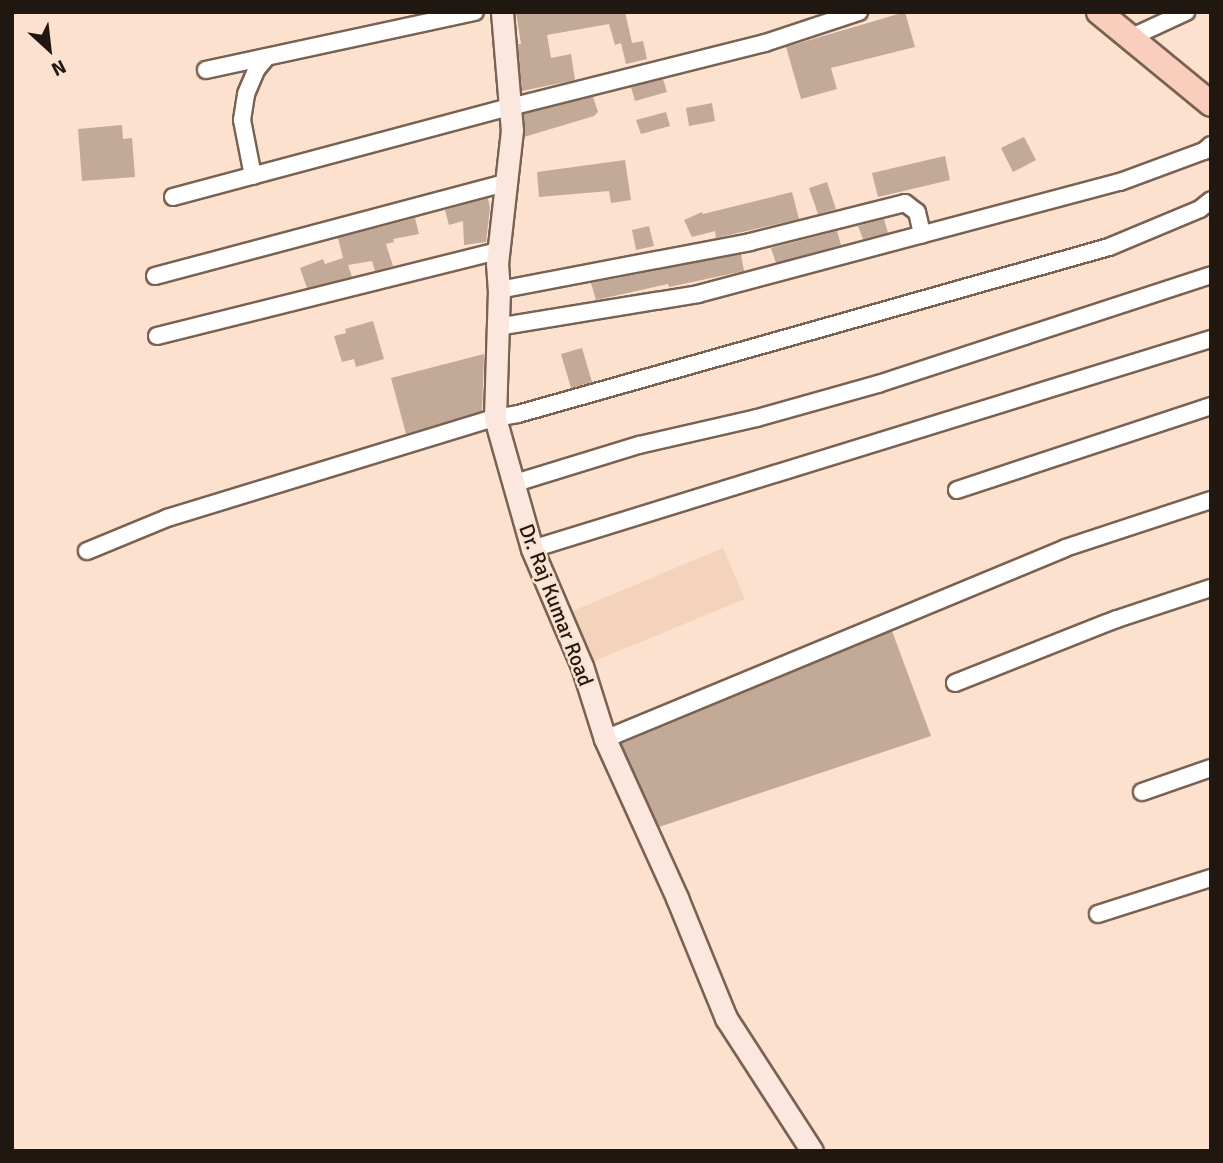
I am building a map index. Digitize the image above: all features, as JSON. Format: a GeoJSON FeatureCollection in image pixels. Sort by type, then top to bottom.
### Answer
{"type":"FeatureCollection","features":[{"type":"Feature","properties":{"kind":"main road"},"geometry":{"type":"LineString","coordinates":[[1099,12],[1130,38],[1200,84],[1211,104]]}},
{"type":"Feature","properties":{"kind":"street"},"geometry":{"type":"LineString","coordinates":[[206,70],[475,12]]}},
{"type":"Feature","properties":{"kind":"street","name":"Dr. Raj Kumar Road"},"geometry":{"type":"LineString","coordinates":[[502,12],[512,130],[498,251],[495,418],[532,549],[582,666],[605,739],[677,898],[726,1018],[812,1151]]}},
{"type":"Feature","properties":{"kind":"street"},"geometry":{"type":"LineString","coordinates":[[173,197],[510,107],[765,43],[859,12]]}},
{"type":"Feature","properties":{"kind":"street"},"geometry":{"type":"LineString","coordinates":[[1130,38],[1186,12]]}},
{"type":"Feature","properties":{"kind":"street"},"geometry":{"type":"LineString","coordinates":[[253,176],[242,120],[246,94],[256,70],[267,57]]}},
{"type":"Feature","properties":{"kind":"street"},"geometry":{"type":"LineString","coordinates":[[497,327],[698,294],[1120,181],[1204,151],[1211,145]]}},
{"type":"Feature","properties":{"kind":"street"},"geometry":{"type":"LineString","coordinates":[[155,276],[505,183]]}},
{"type":"Feature","properties":{"kind":"street"},"geometry":{"type":"LineString","coordinates":[[88,551],[167,517],[495,418],[518,414],[1109,247],[1200,209],[1211,200]]}},
{"type":"Feature","properties":{"kind":"street"},"geometry":{"type":"LineString","coordinates":[[499,290],[750,242],[905,203],[917,212],[922,234]]}},
{"type":"Feature","properties":{"kind":"street"},"geometry":{"type":"LineString","coordinates":[[157,336],[498,251]]}},
{"type":"Feature","properties":{"kind":"street"},"geometry":{"type":"LineString","coordinates":[[513,484],[639,445],[757,418],[878,384],[1211,275]]}},
{"type":"Feature","properties":{"kind":"street"},"geometry":{"type":"LineString","coordinates":[[532,549],[1211,339]]}},
{"type":"Feature","properties":{"kind":"street"},"geometry":{"type":"LineString","coordinates":[[957,490],[1211,406]]}},
{"type":"Feature","properties":{"kind":"street"},"geometry":{"type":"LineString","coordinates":[[605,739],[1065,548],[1211,500]]}},
{"type":"Feature","properties":{"kind":"street"},"geometry":{"type":"LineString","coordinates":[[955,684],[1117,620],[1211,588]]}},
{"type":"Feature","properties":{"kind":"street"},"geometry":{"type":"LineString","coordinates":[[1142,792],[1211,768]]}},
{"type":"Feature","properties":{"kind":"street"},"geometry":{"type":"LineString","coordinates":[[1098,914],[1211,878]]}},
{"type":"Feature","properties":{"kind":"shaded area"},"geometry":{"type":"Polygon","coordinates":[[[723,548],[745,599],[582,666],[561,616],[723,548]]]}},
{"type":"Feature","properties":{"kind":"building"},"geometry":{"type":"Polygon","coordinates":[[[516,12],[625,12],[632,43],[643,41],[647,59],[626,64],[621,43],[615,45],[609,24],[547,35],[551,58],[571,54],[575,80],[522,91],[518,44],[521,44],[516,12]]]}},
{"type":"Feature","properties":{"kind":"building"},"geometry":{"type":"Polygon","coordinates":[[[905,12],[915,47],[831,68],[837,89],[801,99],[786,47],[905,12]]]}},
{"type":"Feature","properties":{"kind":"building"},"geometry":{"type":"Polygon","coordinates":[[[663,79],[667,92],[635,101],[631,87],[663,79]]]}},
{"type":"Feature","properties":{"kind":"building"},"geometry":{"type":"Polygon","coordinates":[[[593,97],[598,112],[594,116],[524,137],[524,114],[593,97]]]}},
{"type":"Feature","properties":{"kind":"building"},"geometry":{"type":"Polygon","coordinates":[[[712,103],[715,121],[689,126],[686,108],[712,103]]]}},
{"type":"Feature","properties":{"kind":"building"},"geometry":{"type":"Polygon","coordinates":[[[666,112],[670,126],[641,134],[636,120],[666,112]]]}},
{"type":"Feature","properties":{"kind":"building"},"geometry":{"type":"Polygon","coordinates":[[[122,125],[123,139],[132,138],[135,177],[82,181],[78,129],[122,125]]]}},
{"type":"Feature","properties":{"kind":"building"},"geometry":{"type":"Polygon","coordinates":[[[1024,137],[1036,160],[1013,172],[1001,148],[1024,137]]]}},
{"type":"Feature","properties":{"kind":"building"},"geometry":{"type":"Polygon","coordinates":[[[945,156],[950,180],[878,197],[872,173],[945,156]]]}},
{"type":"Feature","properties":{"kind":"building"},"geometry":{"type":"Polygon","coordinates":[[[625,160],[631,200],[611,203],[609,191],[539,197],[537,172],[625,160]]]}},
{"type":"Feature","properties":{"kind":"building"},"geometry":{"type":"Polygon","coordinates":[[[827,182],[836,209],[818,214],[809,188],[827,182]]]}},
{"type":"Feature","properties":{"kind":"building"},"geometry":{"type":"Polygon","coordinates":[[[792,192],[799,219],[716,238],[715,231],[692,237],[684,220],[702,212],[703,214],[792,192]]]}},
{"type":"Feature","properties":{"kind":"building"},"geometry":{"type":"Polygon","coordinates":[[[488,198],[490,208],[486,242],[464,245],[463,221],[449,225],[445,210],[488,198]]]}},
{"type":"Feature","properties":{"kind":"building"},"geometry":{"type":"Polygon","coordinates":[[[415,218],[419,234],[393,239],[394,242],[386,244],[393,266],[375,271],[372,261],[348,265],[352,277],[307,288],[300,268],[323,259],[325,264],[343,258],[338,238],[415,218]]]}},
{"type":"Feature","properties":{"kind":"building"},"geometry":{"type":"Polygon","coordinates":[[[884,219],[888,233],[863,239],[858,226],[884,219]]]}},
{"type":"Feature","properties":{"kind":"building"},"geometry":{"type":"Polygon","coordinates":[[[649,226],[654,246],[636,250],[632,230],[649,226]]]}},
{"type":"Feature","properties":{"kind":"building"},"geometry":{"type":"Polygon","coordinates":[[[837,231],[841,245],[776,263],[771,248],[837,231]]]}},
{"type":"Feature","properties":{"kind":"building"},"geometry":{"type":"Polygon","coordinates":[[[741,254],[744,271],[669,287],[668,284],[596,300],[591,283],[741,254]]]}},
{"type":"Feature","properties":{"kind":"building"},"geometry":{"type":"Polygon","coordinates":[[[373,321],[384,359],[356,367],[354,359],[342,362],[334,336],[346,333],[345,329],[373,321]]]}},
{"type":"Feature","properties":{"kind":"building"},"geometry":{"type":"Polygon","coordinates":[[[582,348],[592,382],[571,388],[561,354],[582,348]]]}},
{"type":"Feature","properties":{"kind":"building"},"geometry":{"type":"Polygon","coordinates":[[[484,354],[482,411],[406,434],[391,378],[484,354]]]}},
{"type":"Feature","properties":{"kind":"building"},"geometry":{"type":"Polygon","coordinates":[[[892,631],[931,736],[659,827],[621,744],[892,631]]]}}]}
